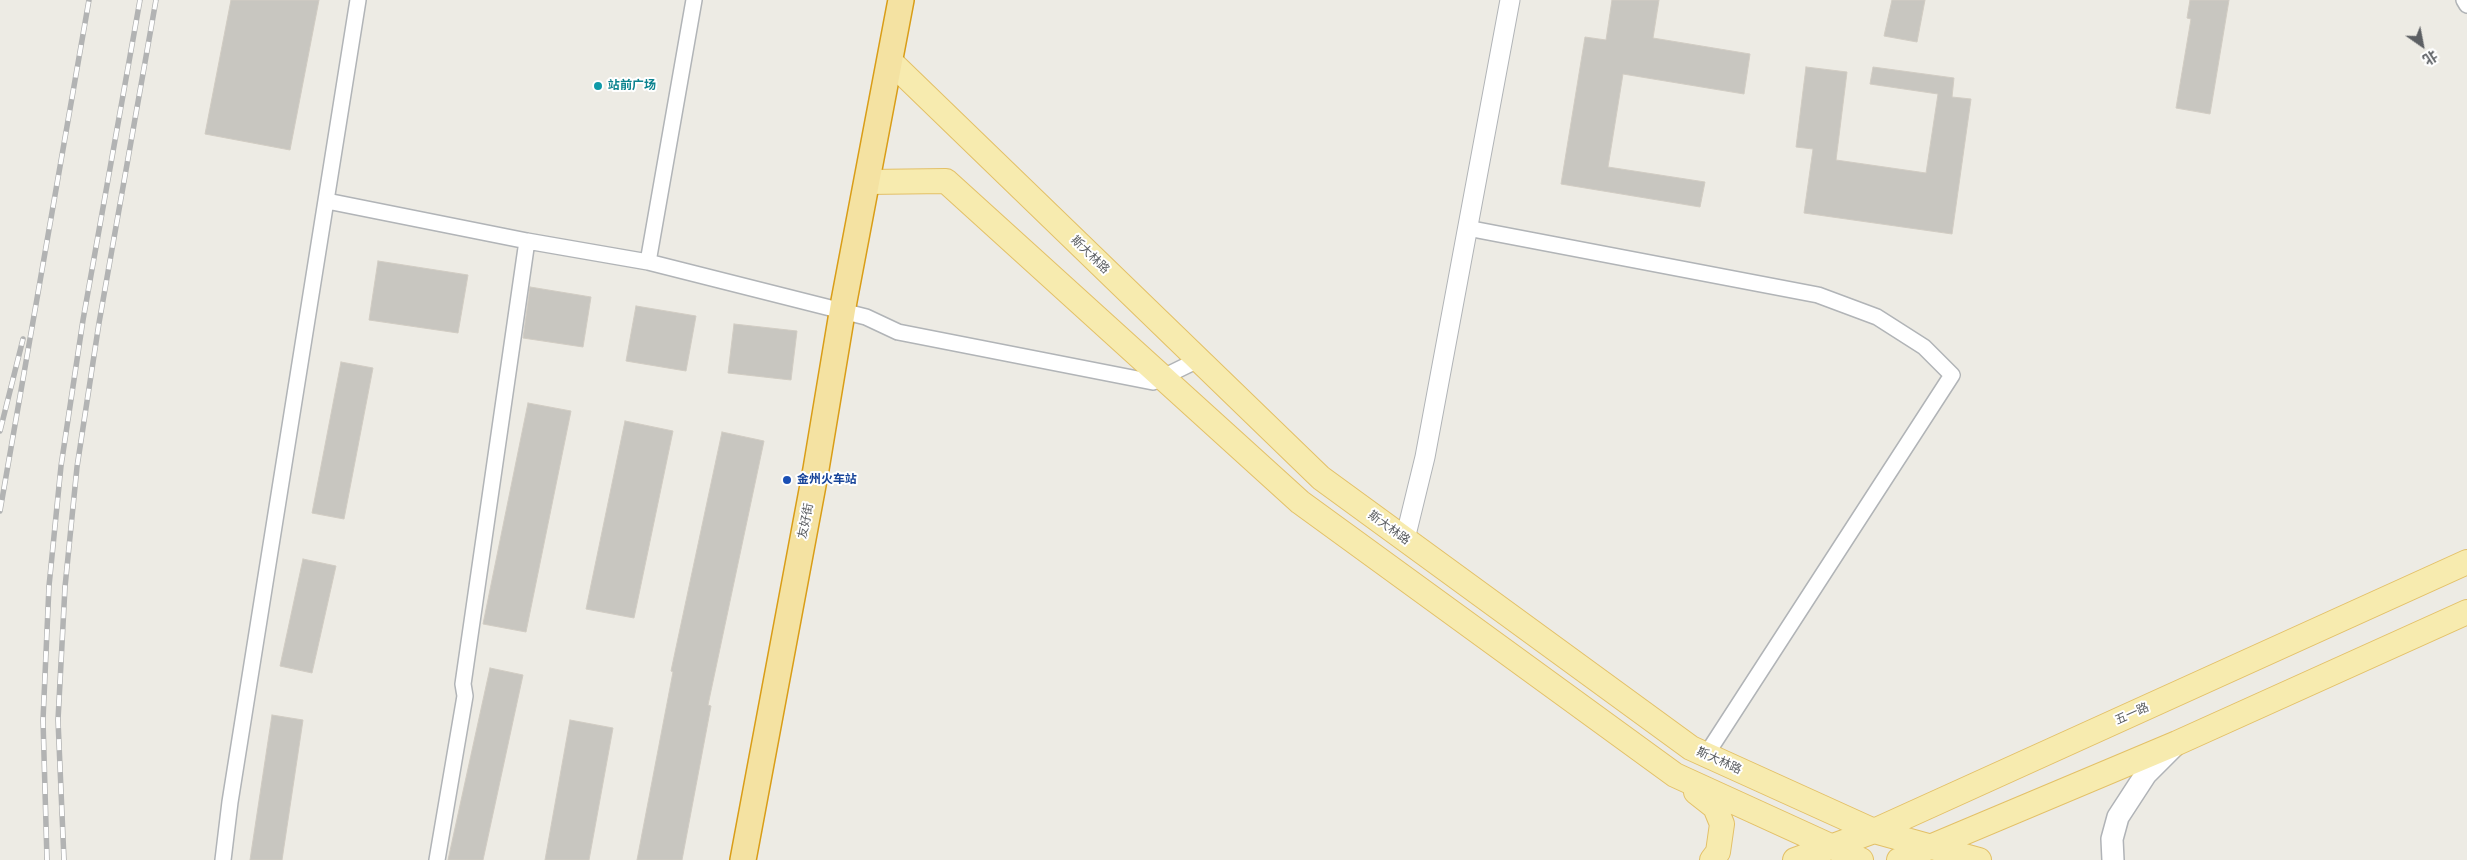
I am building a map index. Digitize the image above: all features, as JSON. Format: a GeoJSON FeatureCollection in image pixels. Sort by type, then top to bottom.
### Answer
{"type":"FeatureCollection","features":[{"type":"Feature","properties":{"kind":"highway","name":"友好街"},"geometry":{"type":"LineString","coordinates":[[743,860],[816,469],[842,311],[868,182],[901,0]]}},
{"type":"Feature","properties":{"kind":"main road","name":"斯大林路"},"geometry":{"type":"LineString","coordinates":[[890,61],[1321,478],[1691,748],[1874,831],[1979,860]]}},
{"type":"Feature","properties":{"kind":"main road"},"geometry":{"type":"LineString","coordinates":[[868,182],[946,181],[1300,502],[1714,806],[1722,824],[1718,852],[1712,860]]}},
{"type":"Feature","properties":{"kind":"main road","name":"五一路"},"geometry":{"type":"LineString","coordinates":[[1795,860],[1874,831],[2467,562]]}},
{"type":"Feature","properties":{"kind":"main road"},"geometry":{"type":"LineString","coordinates":[[1899,860],[2177,743],[2467,612]]}},
{"type":"Feature","properties":{"kind":"main road"},"geometry":{"type":"LineString","coordinates":[[2113,860],[2112,839],[2118,817],[2146,774],[2177,743]]}},
{"type":"Feature","properties":{"kind":"main road"},"geometry":{"type":"LineString","coordinates":[[1675,776],[1861,860]]}},
{"type":"Feature","properties":{"kind":"street"},"geometry":{"type":"LineString","coordinates":[[223,860],[230,802],[358,0]]}},
{"type":"Feature","properties":{"kind":"street"},"geometry":{"type":"LineString","coordinates":[[648,262],[694,0]]}},
{"type":"Feature","properties":{"kind":"street"},"geometry":{"type":"LineString","coordinates":[[1405,539],[1425,457],[1510,0]]}},
{"type":"Feature","properties":{"kind":"street"},"geometry":{"type":"LineString","coordinates":[[2464,0],[2467,5]]}},
{"type":"Feature","properties":{"kind":"street"},"geometry":{"type":"LineString","coordinates":[[327,201],[527,241],[648,262],[866,317],[898,332],[1153,382],[1198,360]]}},
{"type":"Feature","properties":{"kind":"street"},"geometry":{"type":"LineString","coordinates":[[1467,228],[1818,295],[1877,317],[1924,347],[1952,375],[1706,755]]}},
{"type":"Feature","properties":{"kind":"street"},"geometry":{"type":"LineString","coordinates":[[437,860],[449,799],[465,696],[464,684],[527,241]]}},
{"type":"Feature","properties":{"kind":"building"},"geometry":{"type":"Polygon","coordinates":[[[231,0],[319,0],[290,150],[205,134],[231,0]]]}},
{"type":"Feature","properties":{"kind":"building"},"geometry":{"type":"Polygon","coordinates":[[[1612,0],[1659,0],[1653,38],[1750,54],[1744,94],[1623,74],[1608,167],[1705,182],[1700,207],[1561,184],[1585,37],[1606,40],[1612,0]]]}},
{"type":"Feature","properties":{"kind":"building"},"geometry":{"type":"Polygon","coordinates":[[[1892,0],[1925,0],[1917,42],[1884,36],[1892,0]]]}},
{"type":"Feature","properties":{"kind":"building"},"geometry":{"type":"Polygon","coordinates":[[[2190,0],[2229,0],[2210,114],[2176,108],[2191,19],[2187,18],[2190,0]]]}},
{"type":"Feature","properties":{"kind":"building"},"geometry":{"type":"Polygon","coordinates":[[[1806,67],[1847,72],[1836,160],[1926,173],[1938,94],[1870,84],[1873,67],[1954,78],[1952,97],[1971,99],[1952,234],[1804,213],[1813,149],[1796,147],[1806,67]]]}},
{"type":"Feature","properties":{"kind":"building"},"geometry":{"type":"Polygon","coordinates":[[[378,261],[468,275],[458,333],[369,320],[378,261]]]}},
{"type":"Feature","properties":{"kind":"building"},"geometry":{"type":"Polygon","coordinates":[[[530,287],[591,297],[583,347],[523,338],[530,287]]]}},
{"type":"Feature","properties":{"kind":"building"},"geometry":{"type":"Polygon","coordinates":[[[636,306],[696,316],[686,371],[626,361],[636,306]]]}},
{"type":"Feature","properties":{"kind":"building"},"geometry":{"type":"Polygon","coordinates":[[[734,324],[797,331],[791,380],[728,373],[734,324]]]}},
{"type":"Feature","properties":{"kind":"building"},"geometry":{"type":"Polygon","coordinates":[[[341,362],[373,368],[344,519],[312,513],[341,362]]]}},
{"type":"Feature","properties":{"kind":"building"},"geometry":{"type":"Polygon","coordinates":[[[528,403],[571,411],[526,632],[483,624],[528,403]]]}},
{"type":"Feature","properties":{"kind":"building"},"geometry":{"type":"Polygon","coordinates":[[[625,421],[673,431],[634,618],[586,609],[625,421]]]}},
{"type":"Feature","properties":{"kind":"building"},"geometry":{"type":"Polygon","coordinates":[[[722,432],[764,441],[708,705],[711,706],[682,860],[637,860],[673,672],[671,671],[722,432]]]}},
{"type":"Feature","properties":{"kind":"building"},"geometry":{"type":"Polygon","coordinates":[[[303,559],[336,566],[312,673],[280,666],[303,559]]]}},
{"type":"Feature","properties":{"kind":"building"},"geometry":{"type":"Polygon","coordinates":[[[490,668],[523,675],[483,860],[448,860],[490,668]]]}},
{"type":"Feature","properties":{"kind":"building"},"geometry":{"type":"Polygon","coordinates":[[[272,715],[303,720],[282,860],[250,860],[272,715]]]}},
{"type":"Feature","properties":{"kind":"building"},"geometry":{"type":"Polygon","coordinates":[[[570,720],[613,728],[589,860],[545,860],[570,720]]]}},
{"type":"Feature","properties":{"kind":"railway"},"geometry":{"type":"LineString","coordinates":[[0,511],[89,0]]}},
{"type":"Feature","properties":{"kind":"railway"},"geometry":{"type":"LineString","coordinates":[[47,860],[43,720],[49,586],[61,466],[83,320],[140,0]]}},
{"type":"Feature","properties":{"kind":"railway"},"geometry":{"type":"LineString","coordinates":[[64,860],[58,720],[65,587],[77,467],[99,323],[156,0]]}},
{"type":"Feature","properties":{"kind":"railway"},"geometry":{"type":"LineString","coordinates":[[0,431],[23,339]]}},
{"type":"Feature","properties":{"kind":"place","name":"站前广场"},"geometry":{"type":"Point","coordinates":[598,86]}},
{"type":"Feature","properties":{"kind":"place","name":"金州火车站"},"geometry":{"type":"Point","coordinates":[787,480]}}]}
